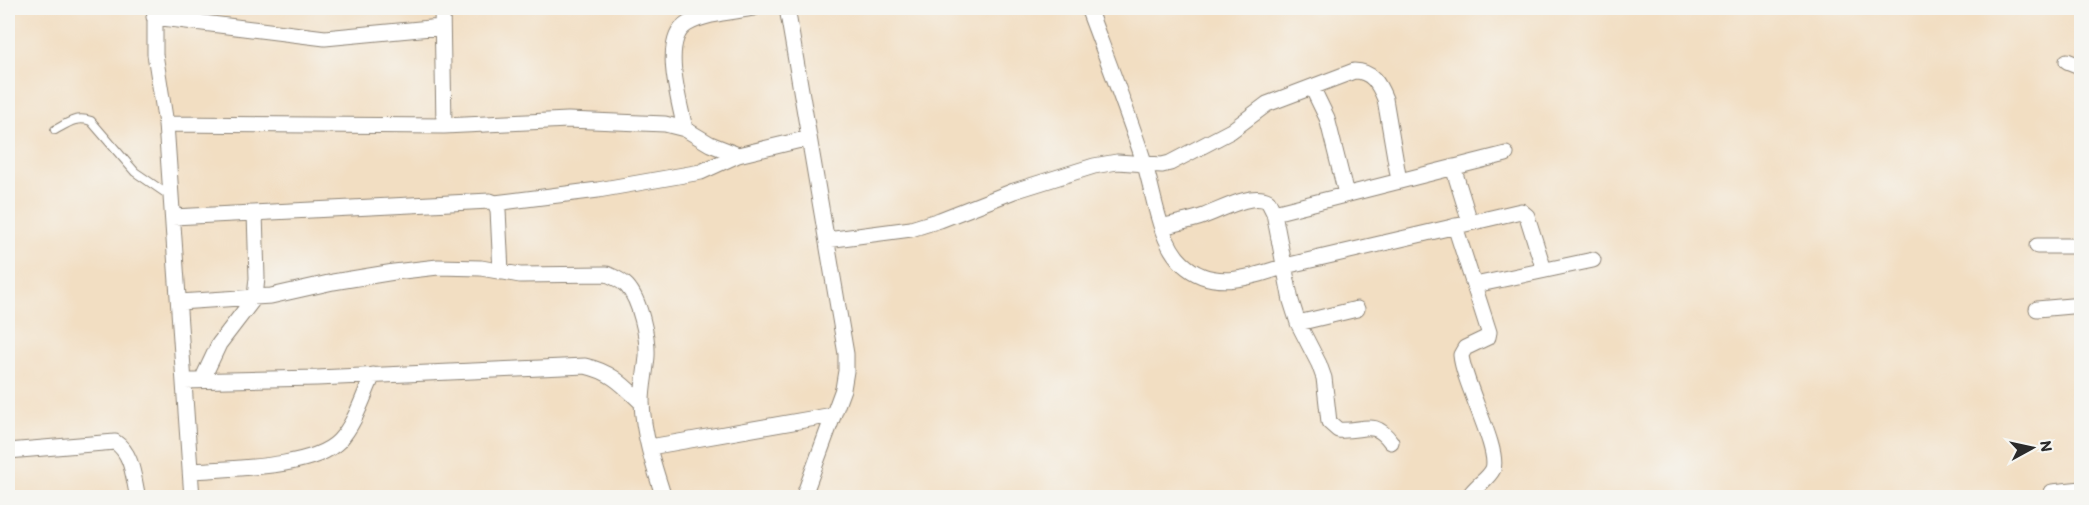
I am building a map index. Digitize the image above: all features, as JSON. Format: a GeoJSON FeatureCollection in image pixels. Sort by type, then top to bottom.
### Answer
{"type":"FeatureCollection","features":[{"type":"Feature","properties":{"kind":"street"},"geometry":{"type":"LineString","coordinates":[[442,8],[444,126]]}},
{"type":"Feature","properties":{"kind":"street"},"geometry":{"type":"LineString","coordinates":[[685,129],[672,54],[677,33],[686,25],[700,19],[754,8]]}},
{"type":"Feature","properties":{"kind":"street"},"geometry":{"type":"LineString","coordinates":[[787,8],[846,354],[843,389],[803,498]]}},
{"type":"Feature","properties":{"kind":"street"},"geometry":{"type":"LineString","coordinates":[[1088,8],[1144,163],[1169,246],[1182,264],[1201,275],[1220,280],[1250,278],[1285,266],[1517,211],[1524,212],[1544,270]]}},
{"type":"Feature","properties":{"kind":"street"},"geometry":{"type":"LineString","coordinates":[[192,498],[166,124],[154,54],[155,12],[325,38],[441,27]]}},
{"type":"Feature","properties":{"kind":"street"},"geometry":{"type":"LineString","coordinates":[[827,240],[911,229],[1014,191],[1094,166],[1117,162],[1162,165],[1170,163],[1231,131],[1262,107],[1354,71],[1362,71],[1377,81],[1385,99],[1399,181]]}},
{"type":"Feature","properties":{"kind":"street"},"geometry":{"type":"LineString","coordinates":[[1312,87],[1327,118],[1346,194]]}},
{"type":"Feature","properties":{"kind":"street"},"geometry":{"type":"LineString","coordinates":[[166,124],[444,126],[568,120],[665,124],[685,129],[710,144],[738,154]]}},
{"type":"Feature","properties":{"kind":"street"},"geometry":{"type":"LineString","coordinates":[[173,217],[490,201],[495,203],[598,190],[701,172],[738,154],[809,138]]}},
{"type":"Feature","properties":{"kind":"street"},"geometry":{"type":"LineString","coordinates":[[1274,213],[1506,154]]}},
{"type":"Feature","properties":{"kind":"street"},"geometry":{"type":"LineString","coordinates":[[1453,167],[1475,285],[1489,335],[1486,339],[1462,351],[1462,362],[1483,422],[1494,466],[1490,474],[1468,498]]}},
{"type":"Feature","properties":{"kind":"street"},"geometry":{"type":"LineString","coordinates":[[1162,227],[1203,216],[1236,203],[1258,198],[1268,201],[1274,213],[1291,301],[1298,324],[1324,378],[1329,422],[1332,427],[1345,430],[1375,428],[1384,433],[1391,442]]}},
{"type":"Feature","properties":{"kind":"street"},"geometry":{"type":"LineString","coordinates":[[495,203],[498,210],[501,272]]}},
{"type":"Feature","properties":{"kind":"street"},"geometry":{"type":"LineString","coordinates":[[202,380],[219,344],[255,297],[257,278],[255,213]]}},
{"type":"Feature","properties":{"kind":"street"},"geometry":{"type":"LineString","coordinates":[[2037,246],[2082,246]]}},
{"type":"Feature","properties":{"kind":"street"},"geometry":{"type":"LineString","coordinates":[[1475,285],[1593,260]]}},
{"type":"Feature","properties":{"kind":"street"},"geometry":{"type":"LineString","coordinates":[[179,302],[271,296],[333,282],[438,267],[481,268],[520,275],[607,274],[628,287],[637,303],[645,330],[647,353],[642,403],[650,447],[664,498]]}},
{"type":"Feature","properties":{"kind":"street"},"geometry":{"type":"LineString","coordinates":[[2037,309],[2082,305]]}},
{"type":"Feature","properties":{"kind":"street"},"geometry":{"type":"LineString","coordinates":[[1298,324],[1357,309]]}},
{"type":"Feature","properties":{"kind":"street"},"geometry":{"type":"LineString","coordinates":[[184,381],[585,366],[602,370],[617,380],[642,403]]}},
{"type":"Feature","properties":{"kind":"street"},"geometry":{"type":"LineString","coordinates":[[191,471],[275,464],[320,453],[338,442],[351,424],[373,375]]}},
{"type":"Feature","properties":{"kind":"street"},"geometry":{"type":"LineString","coordinates":[[650,447],[833,415]]}},
{"type":"Feature","properties":{"kind":"street"},"geometry":{"type":"LineString","coordinates":[[8,451],[115,442],[124,448],[129,458],[138,498]]}},
{"type":"Feature","properties":{"kind":"street"},"geometry":{"type":"LineString","coordinates":[[2052,492],[2082,489]]}},
{"type":"Feature","properties":{"kind":"lane"},"geometry":{"type":"LineString","coordinates":[[55,130],[75,119],[83,118],[91,121],[135,172],[170,196]]}}]}
